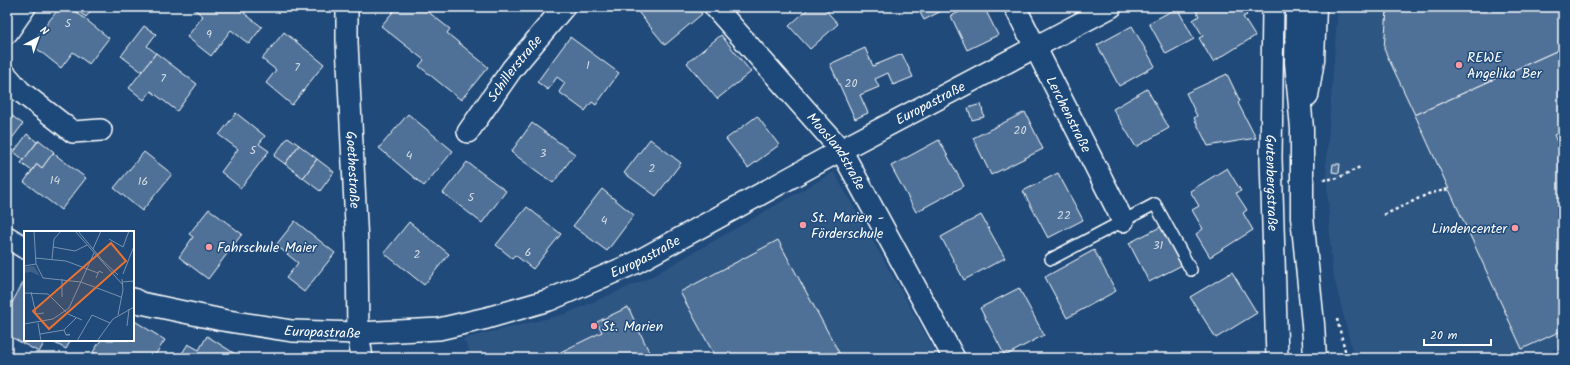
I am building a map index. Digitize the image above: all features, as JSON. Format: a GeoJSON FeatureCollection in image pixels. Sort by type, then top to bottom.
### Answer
{"type":"FeatureCollection","features":[{"type":"Feature","properties":{"kind":"main road"},"geometry":{"type":"LineString","coordinates":[[1297,7],[1296,62],[1302,129],[1302,217],[1315,358]]}},
{"type":"Feature","properties":{"kind":"main road"},"geometry":{"type":"LineString","coordinates":[[1302,129],[1313,60],[1315,7]]}},
{"type":"Feature","properties":{"kind":"main road"},"geometry":{"type":"LineString","coordinates":[[1313,324],[1329,358]]}},
{"type":"Feature","properties":{"kind":"street"},"geometry":{"type":"LineString","coordinates":[[7,33],[25,7]]}},
{"type":"Feature","properties":{"kind":"street","name":"Goethestraße"},"geometry":{"type":"LineString","coordinates":[[347,7],[347,51],[357,244],[358,333],[362,358]]}},
{"type":"Feature","properties":{"kind":"street","name":"Schillerstraße"},"geometry":{"type":"LineString","coordinates":[[468,132],[512,69],[564,7]]}},
{"type":"Feature","properties":{"kind":"street","name":"Mooslandstraße"},"geometry":{"type":"LineString","coordinates":[[715,7],[841,150],[954,358]]}},
{"type":"Feature","properties":{"kind":"street","name":"Lerchenstraße"},"geometry":{"type":"LineString","coordinates":[[1015,7],[1123,221]]}},
{"type":"Feature","properties":{"kind":"street","name":"Europastraße"},"geometry":{"type":"LineString","coordinates":[[134,300],[141,303],[222,320],[284,330],[358,333],[439,329],[487,318],[549,300],[635,263],[841,150],[1111,7]]}},
{"type":"Feature","properties":{"kind":"street","name":"Gutenbergstraße"},"geometry":{"type":"LineString","coordinates":[[1273,7],[1271,158],[1277,358]]}},
{"type":"Feature","properties":{"kind":"street"},"geometry":{"type":"LineString","coordinates":[[7,76],[20,91],[73,132],[101,130]]}},
{"type":"Feature","properties":{"kind":"street"},"geometry":{"type":"LineString","coordinates":[[7,237],[24,247]]}},
{"type":"Feature","properties":{"kind":"lane"},"geometry":{"type":"LineString","coordinates":[[1051,259],[1155,204],[1190,270]]}},
{"type":"Feature","properties":{"kind":"path"},"geometry":{"type":"LineString","coordinates":[[1384,215],[1428,194],[1449,189]]}},
{"type":"Feature","properties":{"kind":"shaded area"},"geometry":{"type":"Polygon","coordinates":[[[1338,7],[1563,7],[1563,344],[1540,358],[1354,358],[1332,269],[1326,165],[1338,7]]]}},
{"type":"Feature","properties":{"kind":"shaded area","name":"St. Marien - Förderschule"},"geometry":{"type":"Polygon","coordinates":[[[834,172],[939,358],[473,358],[463,339],[565,314],[649,278],[834,172]]]}},
{"type":"Feature","properties":{"kind":"building"},"geometry":{"type":"Polygon","coordinates":[[[60,7],[70,7],[109,38],[89,64],[73,52],[61,68],[31,44],[60,7]]]}},
{"type":"Feature","properties":{"kind":"building"},"geometry":{"type":"Polygon","coordinates":[[[72,7],[94,7],[86,17],[72,7]]]}},
{"type":"Feature","properties":{"kind":"building"},"geometry":{"type":"Polygon","coordinates":[[[191,7],[249,7],[244,13],[262,27],[249,44],[231,30],[211,56],[187,37],[203,16],[191,7]]]}},
{"type":"Feature","properties":{"kind":"building"},"geometry":{"type":"Polygon","coordinates":[[[397,7],[422,7],[450,29],[447,33],[488,67],[461,100],[419,66],[424,60],[381,26],[397,7]]]}},
{"type":"Feature","properties":{"kind":"building"},"geometry":{"type":"Polygon","coordinates":[[[634,7],[696,7],[702,14],[665,45],[634,7]]]}},
{"type":"Feature","properties":{"kind":"building"},"geometry":{"type":"Polygon","coordinates":[[[810,7],[823,7],[838,24],[810,49],[789,26],[810,7]]]}},
{"type":"Feature","properties":{"kind":"building"},"geometry":{"type":"Polygon","coordinates":[[[917,7],[949,7],[924,20],[917,7]]]}},
{"type":"Feature","properties":{"kind":"building"},"geometry":{"type":"Polygon","coordinates":[[[970,7],[984,7],[998,35],[967,50],[951,16],[970,7]]]}},
{"type":"Feature","properties":{"kind":"building"},"geometry":{"type":"Polygon","coordinates":[[[1194,7],[1242,7],[1247,15],[1243,17],[1255,36],[1213,62],[1199,38],[1203,36],[1193,20],[1199,16],[1194,7]]]}},
{"type":"Feature","properties":{"kind":"building","name":"REWE Angelika Ber"},"geometry":{"type":"Polygon","coordinates":[[[1392,7],[1559,7],[1563,15],[1563,48],[1415,115],[1384,49],[1387,9],[1392,7]]]}},
{"type":"Feature","properties":{"kind":"building"},"geometry":{"type":"Polygon","coordinates":[[[1177,8],[1194,39],[1166,54],[1149,23],[1177,8]]]}},
{"type":"Feature","properties":{"kind":"building"},"geometry":{"type":"Polygon","coordinates":[[[144,26],[156,34],[147,46],[156,53],[142,72],[121,56],[144,26]]]}},
{"type":"Feature","properties":{"kind":"building"},"geometry":{"type":"Polygon","coordinates":[[[1132,26],[1155,66],[1119,86],[1097,45],[1132,26]]]}},
{"type":"Feature","properties":{"kind":"building"},"geometry":{"type":"Polygon","coordinates":[[[284,32],[324,64],[292,105],[266,83],[276,70],[262,59],[284,32]]]}},
{"type":"Feature","properties":{"kind":"building"},"geometry":{"type":"Polygon","coordinates":[[[721,35],[751,72],[717,99],[687,63],[721,35]]]}},
{"type":"Feature","properties":{"kind":"building"},"geometry":{"type":"Polygon","coordinates":[[[570,37],[619,73],[596,105],[592,102],[585,111],[559,92],[565,83],[557,77],[548,90],[537,82],[570,37]]]}},
{"type":"Feature","properties":{"kind":"building"},"geometry":{"type":"Polygon","coordinates":[[[865,48],[873,66],[902,54],[913,77],[893,85],[888,73],[875,79],[879,87],[860,95],[868,113],[855,119],[830,64],[865,48]]]}},
{"type":"Feature","properties":{"kind":"building","name":"Lindencenter"},"geometry":{"type":"Polygon","coordinates":[[[1563,48],[1563,131],[1554,135],[1563,155],[1563,330],[1522,349],[1415,115],[1563,48]]]}},
{"type":"Feature","properties":{"kind":"building"},"geometry":{"type":"Polygon","coordinates":[[[156,53],[197,84],[177,111],[151,91],[144,100],[129,88],[156,53]]]}},
{"type":"Feature","properties":{"kind":"building"},"geometry":{"type":"Polygon","coordinates":[[[1227,74],[1240,101],[1238,103],[1256,138],[1208,146],[1194,118],[1197,116],[1186,93],[1227,74]]]}},
{"type":"Feature","properties":{"kind":"building"},"geometry":{"type":"Polygon","coordinates":[[[1147,89],[1169,128],[1136,147],[1113,109],[1147,89]]]}},
{"type":"Feature","properties":{"kind":"building"},"geometry":{"type":"Polygon","coordinates":[[[981,104],[984,117],[972,120],[968,108],[981,104]]]}},
{"type":"Feature","properties":{"kind":"building"},"geometry":{"type":"Polygon","coordinates":[[[7,112],[23,124],[7,145],[7,112]]]}},
{"type":"Feature","properties":{"kind":"building"},"geometry":{"type":"Polygon","coordinates":[[[1025,112],[1043,149],[991,175],[973,138],[1025,112]]]}},
{"type":"Feature","properties":{"kind":"building"},"geometry":{"type":"Polygon","coordinates":[[[236,113],[265,136],[259,144],[269,151],[241,188],[221,172],[238,149],[219,135],[236,113]]]}},
{"type":"Feature","properties":{"kind":"building"},"geometry":{"type":"Polygon","coordinates":[[[408,114],[453,151],[424,186],[379,148],[408,114]]]}},
{"type":"Feature","properties":{"kind":"building"},"geometry":{"type":"Polygon","coordinates":[[[757,116],[779,145],[748,168],[726,139],[757,116]]]}},
{"type":"Feature","properties":{"kind":"building"},"geometry":{"type":"Polygon","coordinates":[[[532,123],[575,154],[553,183],[511,152],[532,123]]]}},
{"type":"Feature","properties":{"kind":"building"},"geometry":{"type":"Polygon","coordinates":[[[27,134],[37,142],[24,160],[14,152],[27,134]]]}},
{"type":"Feature","properties":{"kind":"building"},"geometry":{"type":"Polygon","coordinates":[[[288,137],[299,145],[285,164],[274,156],[288,137]]]}},
{"type":"Feature","properties":{"kind":"building"},"geometry":{"type":"Polygon","coordinates":[[[650,139],[681,163],[656,196],[624,173],[650,139]]]}},
{"type":"Feature","properties":{"kind":"building"},"geometry":{"type":"Polygon","coordinates":[[[39,140],[54,152],[42,168],[37,164],[32,171],[21,163],[39,140]]]}},
{"type":"Feature","properties":{"kind":"building"},"geometry":{"type":"Polygon","coordinates":[[[939,140],[964,186],[916,212],[891,166],[939,140]]]}},
{"type":"Feature","properties":{"kind":"building"},"geometry":{"type":"Polygon","coordinates":[[[299,145],[317,159],[303,178],[285,164],[299,145]]]}},
{"type":"Feature","properties":{"kind":"building"},"geometry":{"type":"Polygon","coordinates":[[[144,152],[172,174],[142,211],[114,188],[144,152]]]}},
{"type":"Feature","properties":{"kind":"building"},"geometry":{"type":"Polygon","coordinates":[[[53,153],[86,178],[61,210],[24,182],[37,164],[42,168],[53,153]]]}},
{"type":"Feature","properties":{"kind":"building"},"geometry":{"type":"Polygon","coordinates":[[[317,159],[334,172],[320,191],[303,178],[317,159]]]}},
{"type":"Feature","properties":{"kind":"building"},"geometry":{"type":"Polygon","coordinates":[[[467,162],[506,191],[482,223],[443,193],[467,162]]]}},
{"type":"Feature","properties":{"kind":"building"},"geometry":{"type":"Polygon","coordinates":[[[1333,164],[1340,164],[1339,173],[1332,172],[1333,164]]]}},
{"type":"Feature","properties":{"kind":"building"},"geometry":{"type":"Polygon","coordinates":[[[1227,168],[1241,191],[1236,193],[1247,210],[1243,213],[1253,230],[1210,257],[1196,234],[1203,229],[1192,210],[1199,206],[1190,191],[1227,168]]]}},
{"type":"Feature","properties":{"kind":"building"},"geometry":{"type":"Polygon","coordinates":[[[1058,173],[1083,220],[1048,238],[1023,191],[1058,173]]]}},
{"type":"Feature","properties":{"kind":"building"},"geometry":{"type":"Polygon","coordinates":[[[602,189],[634,215],[607,251],[573,226],[602,189]]]}},
{"type":"Feature","properties":{"kind":"building"},"geometry":{"type":"Polygon","coordinates":[[[527,207],[561,234],[533,269],[515,255],[512,258],[496,245],[527,207]]]}},
{"type":"Feature","properties":{"kind":"building","name":"Fahrschule Maier"},"geometry":{"type":"Polygon","coordinates":[[[209,209],[242,234],[208,279],[179,257],[193,237],[189,234],[209,209]]]}},
{"type":"Feature","properties":{"kind":"building"},"geometry":{"type":"Polygon","coordinates":[[[981,215],[1005,258],[964,280],[941,237],[981,215]]]}},
{"type":"Feature","properties":{"kind":"building"},"geometry":{"type":"Polygon","coordinates":[[[295,221],[335,253],[304,292],[286,278],[298,263],[276,245],[295,221]]]}},
{"type":"Feature","properties":{"kind":"building"},"geometry":{"type":"Polygon","coordinates":[[[409,222],[449,254],[424,285],[384,253],[409,222]]]}},
{"type":"Feature","properties":{"kind":"building"},"geometry":{"type":"Polygon","coordinates":[[[1164,225],[1184,264],[1149,282],[1129,243],[1164,225]]]}},
{"type":"Feature","properties":{"kind":"building"},"geometry":{"type":"Polygon","coordinates":[[[778,240],[842,358],[716,358],[680,292],[778,240]]]}},
{"type":"Feature","properties":{"kind":"building"},"geometry":{"type":"Polygon","coordinates":[[[1094,250],[1116,291],[1067,318],[1045,277],[1094,250]]]}},
{"type":"Feature","properties":{"kind":"building"},"geometry":{"type":"Polygon","coordinates":[[[1232,272],[1257,313],[1216,338],[1190,297],[1232,272]]]}},
{"type":"Feature","properties":{"kind":"building"},"geometry":{"type":"Polygon","coordinates":[[[24,281],[24,341],[45,341],[39,352],[7,335],[7,312],[24,281]]]}},
{"type":"Feature","properties":{"kind":"building"},"geometry":{"type":"Polygon","coordinates":[[[1019,288],[1044,335],[1005,356],[980,308],[1019,288]]]}},
{"type":"Feature","properties":{"kind":"building"},"geometry":{"type":"Polygon","coordinates":[[[628,307],[652,358],[548,358],[602,332],[597,322],[628,307]]]}},
{"type":"Feature","properties":{"kind":"building"},"geometry":{"type":"Polygon","coordinates":[[[134,321],[165,340],[153,358],[102,358],[93,352],[100,341],[134,341],[134,321]]]}},
{"type":"Feature","properties":{"kind":"building"},"geometry":{"type":"Polygon","coordinates":[[[207,336],[240,357],[179,358],[188,344],[199,350],[207,336]]]}},
{"type":"Feature","properties":{"kind":"building"},"geometry":{"type":"Polygon","coordinates":[[[51,341],[70,341],[66,349],[51,341]]]}},
{"type":"Feature","properties":{"kind":"place","name":"REWE Angelika Ber"},"geometry":{"type":"Point","coordinates":[1459,65]}},
{"type":"Feature","properties":{"kind":"place","name":"St. Marien - Förderschule"},"geometry":{"type":"Point","coordinates":[803,225]}},
{"type":"Feature","properties":{"kind":"place","name":"Lindencenter"},"geometry":{"type":"Point","coordinates":[1515,228]}},
{"type":"Feature","properties":{"kind":"place","name":"Fahrschule Maier"},"geometry":{"type":"Point","coordinates":[209,247]}},
{"type":"Feature","properties":{"kind":"place","name":"St. Marien"},"geometry":{"type":"Point","coordinates":[594,326]}}]}
